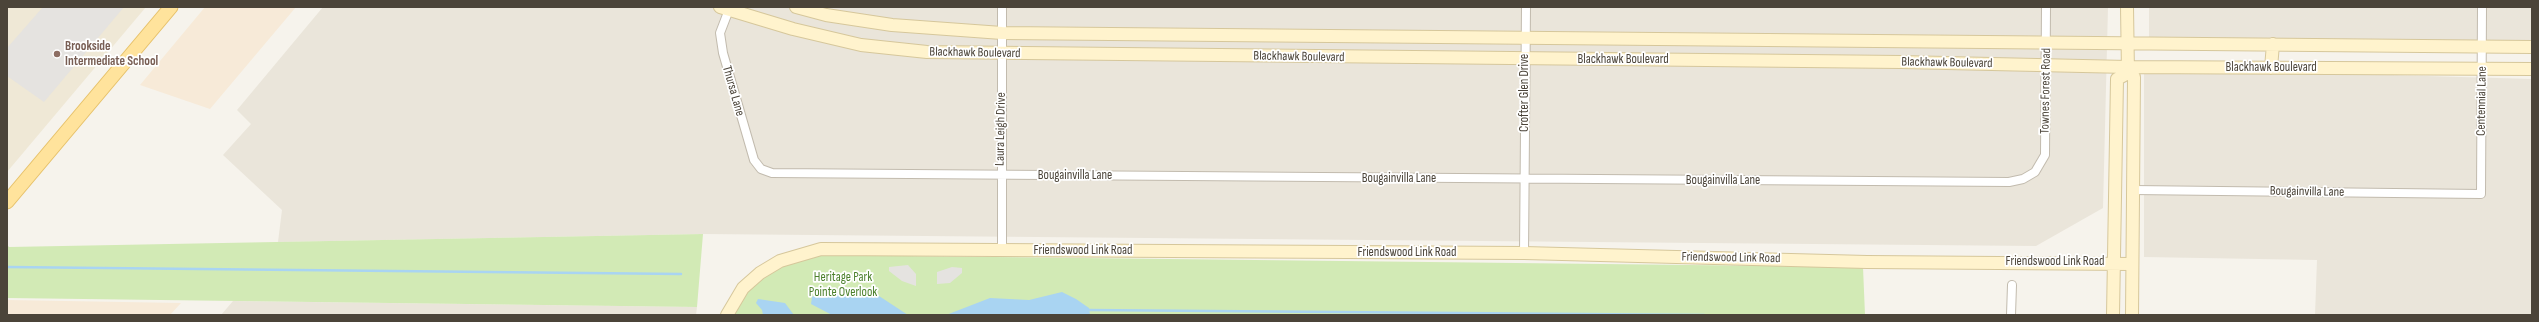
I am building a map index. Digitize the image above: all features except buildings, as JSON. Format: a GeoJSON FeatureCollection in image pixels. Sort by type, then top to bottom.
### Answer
{"type":"FeatureCollection","features":[{"type":"Feature","properties":{"kind":"main road"},"geometry":{"type":"LineString","coordinates":[[7,202],[171,7]]}},
{"type":"Feature","properties":{"kind":"main road","name":"Blackhawk Boulevard"},"geometry":{"type":"LineString","coordinates":[[796,7],[826,15],[892,25],[1002,33],[1365,35],[1525,39],[1661,38],[2047,44],[2127,42],[2532,47]]}},
{"type":"Feature","properties":{"kind":"main road"},"geometry":{"type":"LineString","coordinates":[[2127,7],[2128,70],[2134,77],[2134,216],[2131,264],[2132,315]]}},
{"type":"Feature","properties":{"kind":"main road","name":"Blackhawk Boulevard"},"geometry":{"type":"LineString","coordinates":[[726,8],[793,30],[861,44],[927,52],[1525,60],[1901,62],[2046,65],[2128,70],[2271,68],[2532,69]]}},
{"type":"Feature","properties":{"kind":"main road"},"geometry":{"type":"LineString","coordinates":[[1243,34],[1243,56]]}},
{"type":"Feature","properties":{"kind":"main road"},"geometry":{"type":"LineString","coordinates":[[1364,58],[1365,35]]}},
{"type":"Feature","properties":{"kind":"main road"},"geometry":{"type":"LineString","coordinates":[[1661,38],[1661,60]]}},
{"type":"Feature","properties":{"kind":"main road"},"geometry":{"type":"LineString","coordinates":[[1782,61],[1784,40]]}},
{"type":"Feature","properties":{"kind":"main road"},"geometry":{"type":"LineString","coordinates":[[1901,62],[1903,42]]}},
{"type":"Feature","properties":{"kind":"main road"},"geometry":{"type":"LineString","coordinates":[[2271,68],[2273,44]]}},
{"type":"Feature","properties":{"kind":"main road","name":"Friendswood Link Road"},"geometry":{"type":"LineString","coordinates":[[2114,262],[2118,78],[2128,70]]}},
{"type":"Feature","properties":{"kind":"main road","name":"Friendswood Link Road"},"geometry":{"type":"LineString","coordinates":[[728,315],[743,288],[767,269],[797,255],[821,249],[1524,253],[1867,262],[2114,262],[2131,264]]}},
{"type":"Feature","properties":{"kind":"main road"},"geometry":{"type":"LineString","coordinates":[[2113,315],[2114,262]]}},
{"type":"Feature","properties":{"kind":"street","name":"Laura Leigh Drive"},"geometry":{"type":"LineString","coordinates":[[1002,7],[1000,176],[1002,250]]}},
{"type":"Feature","properties":{"kind":"street","name":"Crofter Glen Drive"},"geometry":{"type":"LineString","coordinates":[[1524,253],[1526,7]]}},
{"type":"Feature","properties":{"kind":"street","name":"Townes Forest Road"},"geometry":{"type":"LineString","coordinates":[[2035,172],[2045,155],[2047,44],[2046,7]]}},
{"type":"Feature","properties":{"kind":"street","name":"Centennial Lane"},"geometry":{"type":"LineString","coordinates":[[2481,194],[2482,7]]}},
{"type":"Feature","properties":{"kind":"street","name":"Thursa Lane"},"geometry":{"type":"LineString","coordinates":[[726,8],[720,33],[723,53],[751,151],[762,169]]}},
{"type":"Feature","properties":{"kind":"street","name":"Bougainvilla Lane"},"geometry":{"type":"LineString","coordinates":[[762,169],[772,173],[1000,176],[2009,182],[2023,179],[2035,172]]}},
{"type":"Feature","properties":{"kind":"street","name":"Bougainvilla Lane"},"geometry":{"type":"LineString","coordinates":[[2133,190],[2481,194]]}},
{"type":"Feature","properties":{"kind":"street"},"geometry":{"type":"LineString","coordinates":[[2011,315],[2012,285]]}},
{"type":"Feature","properties":{"kind":"shaded area","name":"Brookside Intermediate School"},"geometry":{"type":"Polygon","coordinates":[[[7,7],[146,7],[7,172],[7,7]]]}},
{"type":"Feature","properties":{"kind":"shaded area"},"geometry":{"type":"Polygon","coordinates":[[[43,7],[124,7],[44,102],[7,76],[7,48],[43,7]]]}},
{"type":"Feature","properties":{"kind":"shaded area"},"geometry":{"type":"Polygon","coordinates":[[[205,7],[296,7],[210,109],[140,85],[205,7]]]}},
{"type":"Feature","properties":{"kind":"shaded area"},"geometry":{"type":"Polygon","coordinates":[[[323,7],[2108,7],[2103,208],[2036,246],[703,234],[278,242],[282,210],[223,155],[251,124],[237,110],[323,7]]]}},
{"type":"Feature","properties":{"kind":"shaded area"},"geometry":{"type":"Polygon","coordinates":[[[2149,7],[2532,7],[2532,42],[2149,37],[2149,7]]]}},
{"type":"Feature","properties":{"kind":"shaded area"},"geometry":{"type":"Polygon","coordinates":[[[2144,68],[2532,79],[2532,315],[2315,315],[2317,260],[2144,257],[2144,68]]]}},
{"type":"Feature","properties":{"kind":"shaded area"},"geometry":{"type":"Polygon","coordinates":[[[908,265],[916,274],[916,286],[902,281],[889,271],[889,267],[908,265]]]}},
{"type":"Feature","properties":{"kind":"shaded area"},"geometry":{"type":"Polygon","coordinates":[[[952,267],[962,268],[962,273],[950,283],[937,284],[937,272],[952,267]]]}},
{"type":"Feature","properties":{"kind":"shaded area"},"geometry":{"type":"Polygon","coordinates":[[[7,300],[181,303],[170,315],[7,315],[7,300]]]}},
{"type":"Feature","properties":{"kind":"shaded area"},"geometry":{"type":"Polygon","coordinates":[[[233,301],[697,307],[696,315],[221,315],[233,301]]]}},
{"type":"Feature","properties":{"kind":"green space"},"geometry":{"type":"Polygon","coordinates":[[[703,234],[697,307],[7,298],[7,245],[9,247],[703,234]]]}},
{"type":"Feature","properties":{"kind":"green space","name":"Heritage Park Pointe Overlook"},"geometry":{"type":"Polygon","coordinates":[[[821,255],[1863,267],[1865,315],[733,315],[746,294],[765,276],[784,264],[821,255]]]}},
{"type":"Feature","properties":{"kind":"water"},"geometry":{"type":"Polygon","coordinates":[[[852,292],[879,296],[908,315],[832,315],[811,304],[812,297],[816,295],[852,292]]]}},
{"type":"Feature","properties":{"kind":"water"},"geometry":{"type":"Polygon","coordinates":[[[1062,292],[1089,308],[1090,315],[946,315],[990,298],[1029,300],[1062,292]]]}},
{"type":"Feature","properties":{"kind":"water"},"geometry":{"type":"Polygon","coordinates":[[[758,299],[785,303],[794,315],[763,315],[762,310],[756,303],[758,299]]]}},
{"type":"Feature","properties":{"kind":"waterway"},"geometry":{"type":"LineString","coordinates":[[7,267],[681,274]]}},
{"type":"Feature","properties":{"kind":"waterway"},"geometry":{"type":"LineString","coordinates":[[1087,310],[1704,315]]}},
{"type":"Feature","properties":{"kind":"place","name":"Brookside Intermediate School"},"geometry":{"type":"Point","coordinates":[57,54]}}]}
